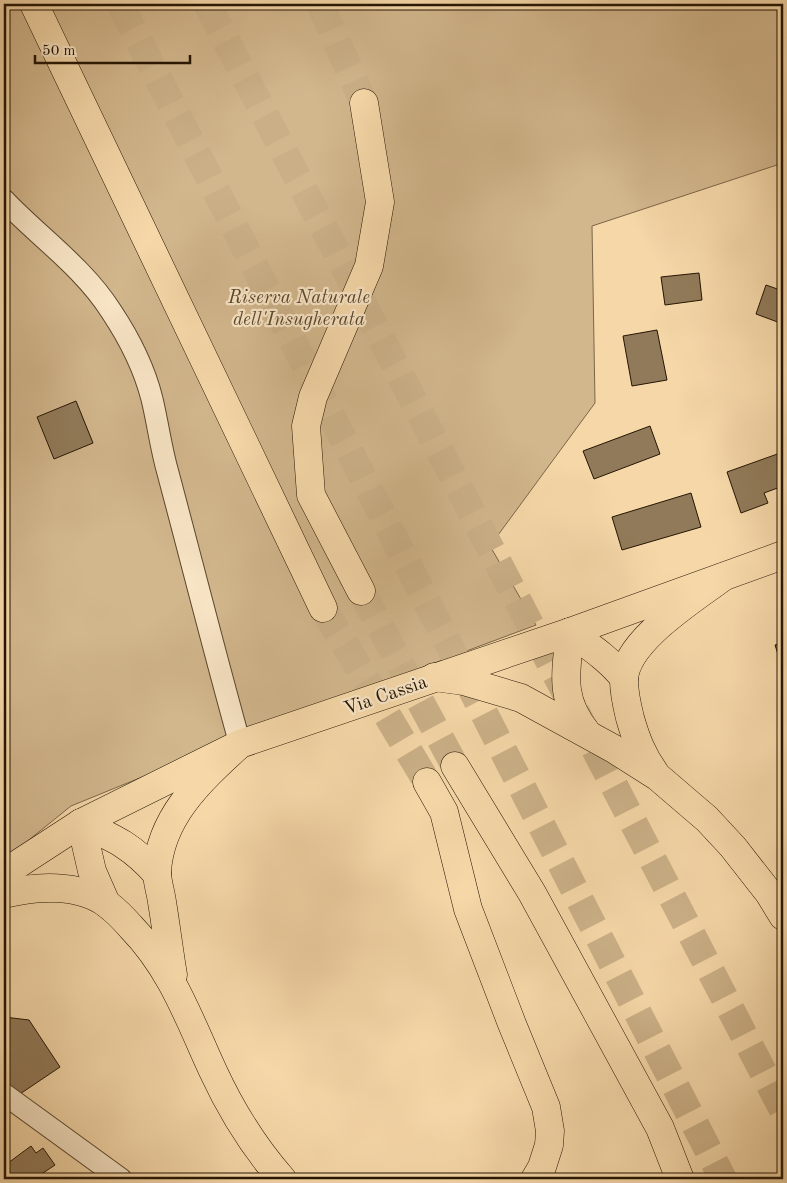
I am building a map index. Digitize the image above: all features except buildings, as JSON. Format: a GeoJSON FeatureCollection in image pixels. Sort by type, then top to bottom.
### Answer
{"type":"FeatureCollection","features":[{"type":"Feature","properties":{"kind":"main road"},"geometry":{"type":"LineString","coordinates":[[34,4],[323,608]]}},
{"type":"Feature","properties":{"kind":"main road"},"geometry":{"type":"LineString","coordinates":[[361,591],[311,495],[306,426],[313,397],[369,266],[380,202],[364,103]]}},
{"type":"Feature","properties":{"kind":"main road","name":"Via Cassia"},"geometry":{"type":"LineString","coordinates":[[4,872],[81,823],[240,744],[570,632],[783,555]]}},
{"type":"Feature","properties":{"kind":"main road"},"geometry":{"type":"LineString","coordinates":[[658,777],[637,743],[628,711],[624,678],[638,647],[649,635],[723,577]]}},
{"type":"Feature","properties":{"kind":"main road"},"geometry":{"type":"LineString","coordinates":[[570,632],[603,656],[624,678]]}},
{"type":"Feature","properties":{"kind":"main road"},"geometry":{"type":"LineString","coordinates":[[570,632],[566,680],[568,700],[576,720],[590,736]]}},
{"type":"Feature","properties":{"kind":"main road"},"geometry":{"type":"LineString","coordinates":[[434,677],[464,681],[521,698],[614,749],[658,777],[706,819],[733,847],[769,892],[783,916]]}},
{"type":"Feature","properties":{"kind":"main road"},"geometry":{"type":"LineString","coordinates":[[175,987],[157,874],[161,848],[168,828],[194,788],[240,744]]}},
{"type":"Feature","properties":{"kind":"main road"},"geometry":{"type":"LineString","coordinates":[[455,766],[532,893],[660,1128],[680,1179]]}},
{"type":"Feature","properties":{"kind":"main road"},"geometry":{"type":"LineString","coordinates":[[428,782],[444,812],[468,909],[546,1107],[550,1131],[549,1145],[542,1168],[535,1179]]}},
{"type":"Feature","properties":{"kind":"main road"},"geometry":{"type":"LineString","coordinates":[[81,823],[122,842],[142,858],[157,874]]}},
{"type":"Feature","properties":{"kind":"main road"},"geometry":{"type":"LineString","coordinates":[[81,823],[92,871],[106,903]]}},
{"type":"Feature","properties":{"kind":"main road"},"geometry":{"type":"LineString","coordinates":[[4,894],[39,889],[66,889],[88,895],[106,903],[146,942],[175,987],[214,1073],[235,1112],[257,1150],[282,1179]]}},
{"type":"Feature","properties":{"kind":"street"},"geometry":{"type":"LineString","coordinates":[[4,200],[24,222],[70,262],[92,285],[112,312],[136,355],[152,400],[166,466],[240,744]]}},
{"type":"Feature","properties":{"kind":"street"},"geometry":{"type":"LineString","coordinates":[[4,1094],[121,1179]]}},
{"type":"Feature","properties":{"kind":"green space","name":"Riserva Naturale dell'Insugherata"},"geometry":{"type":"Polygon","coordinates":[[[4,4],[783,4],[783,163],[592,226],[595,403],[490,546],[536,625],[223,742],[223,744],[71,806],[4,860],[4,4]]]}},
{"type":"Feature","properties":{"kind":"tunnel"},"geometry":{"type":"LineString","coordinates":[[120,4],[723,1179]]}},
{"type":"Feature","properties":{"kind":"tunnel"},"geometry":{"type":"LineString","coordinates":[[207,4],[783,1110]]}},
{"type":"Feature","properties":{"kind":"tunnel"},"geometry":{"type":"LineString","coordinates":[[320,4],[364,103]]}},
{"type":"Feature","properties":{"kind":"tunnel"},"geometry":{"type":"LineString","coordinates":[[361,591],[455,766]]}},
{"type":"Feature","properties":{"kind":"tunnel"},"geometry":{"type":"LineString","coordinates":[[323,608],[427,782]]}}]}
